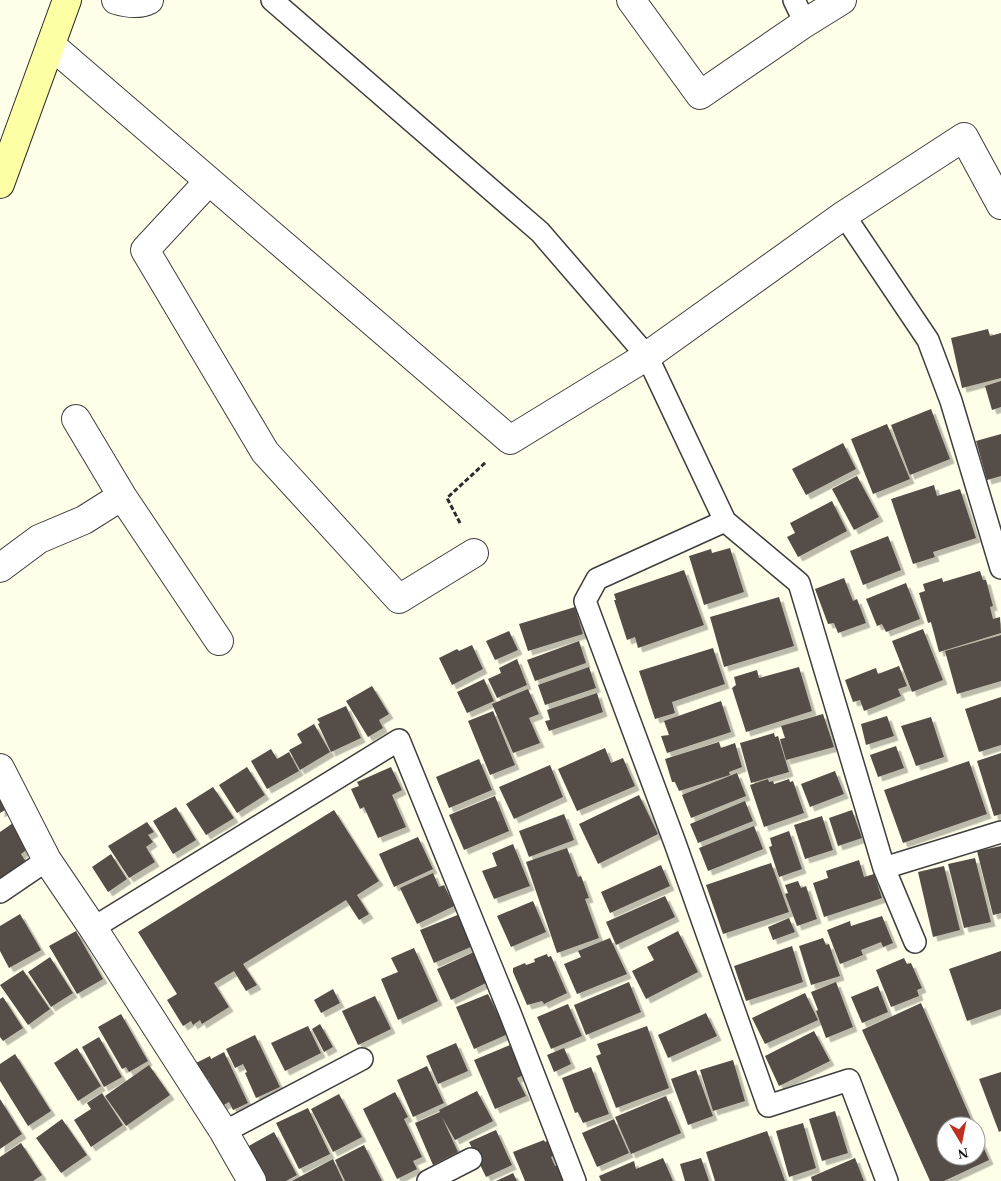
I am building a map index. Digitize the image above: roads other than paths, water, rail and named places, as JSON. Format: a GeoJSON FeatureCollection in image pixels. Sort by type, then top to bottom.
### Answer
{"type":"FeatureCollection","features":[{"type":"Feature","properties":{"kind":"street"},"geometry":{"type":"LineString","coordinates":[[1,180],[67,0]]}},
{"type":"Feature","properties":{"kind":"street"},"geometry":{"type":"LineString","coordinates":[[116,0],[125,3],[149,0]]}},
{"type":"Feature","properties":{"kind":"street"},"geometry":{"type":"LineString","coordinates":[[631,0],[700,95],[800,12],[842,0]]}},
{"type":"Feature","properties":{"kind":"street"},"geometry":{"type":"LineString","coordinates":[[51,46],[510,440],[647,356],[844,214],[964,137],[1001,205]]}},
{"type":"Feature","properties":{"kind":"street"},"geometry":{"type":"LineString","coordinates":[[208,181],[145,250],[265,452],[399,599],[474,553]]}},
{"type":"Feature","properties":{"kind":"street"},"geometry":{"type":"LineString","coordinates":[[76,418],[122,496],[219,641]]}},
{"type":"Feature","properties":{"kind":"street"},"geometry":{"type":"LineString","coordinates":[[0,568],[39,539],[84,520],[122,496]]}},
{"type":"Feature","properties":{"kind":"street"},"geometry":{"type":"LineString","coordinates":[[0,768],[47,860],[224,1132],[252,1181]]}},
{"type":"Feature","properties":{"kind":"lane"},"geometry":{"type":"LineString","coordinates":[[272,0],[540,232],[647,356],[725,521],[799,582],[884,868],[915,942]]}},
{"type":"Feature","properties":{"kind":"lane"},"geometry":{"type":"LineString","coordinates":[[844,214],[928,340],[951,401],[1001,568]]}},
{"type":"Feature","properties":{"kind":"lane"},"geometry":{"type":"LineString","coordinates":[[725,521],[597,579],[585,601],[675,843],[768,1106],[849,1080],[887,1181]]}},
{"type":"Feature","properties":{"kind":"lane"},"geometry":{"type":"LineString","coordinates":[[92,928],[399,740],[506,1004],[575,1181]]}},
{"type":"Feature","properties":{"kind":"lane"},"geometry":{"type":"LineString","coordinates":[[884,868],[1001,832]]}},
{"type":"Feature","properties":{"kind":"lane"},"geometry":{"type":"LineString","coordinates":[[0,892],[47,860]]}},
{"type":"Feature","properties":{"kind":"lane"},"geometry":{"type":"LineString","coordinates":[[224,1132],[362,1059]]}},
{"type":"Feature","properties":{"kind":"lane"},"geometry":{"type":"LineString","coordinates":[[428,1181],[471,1159]]}}]}
